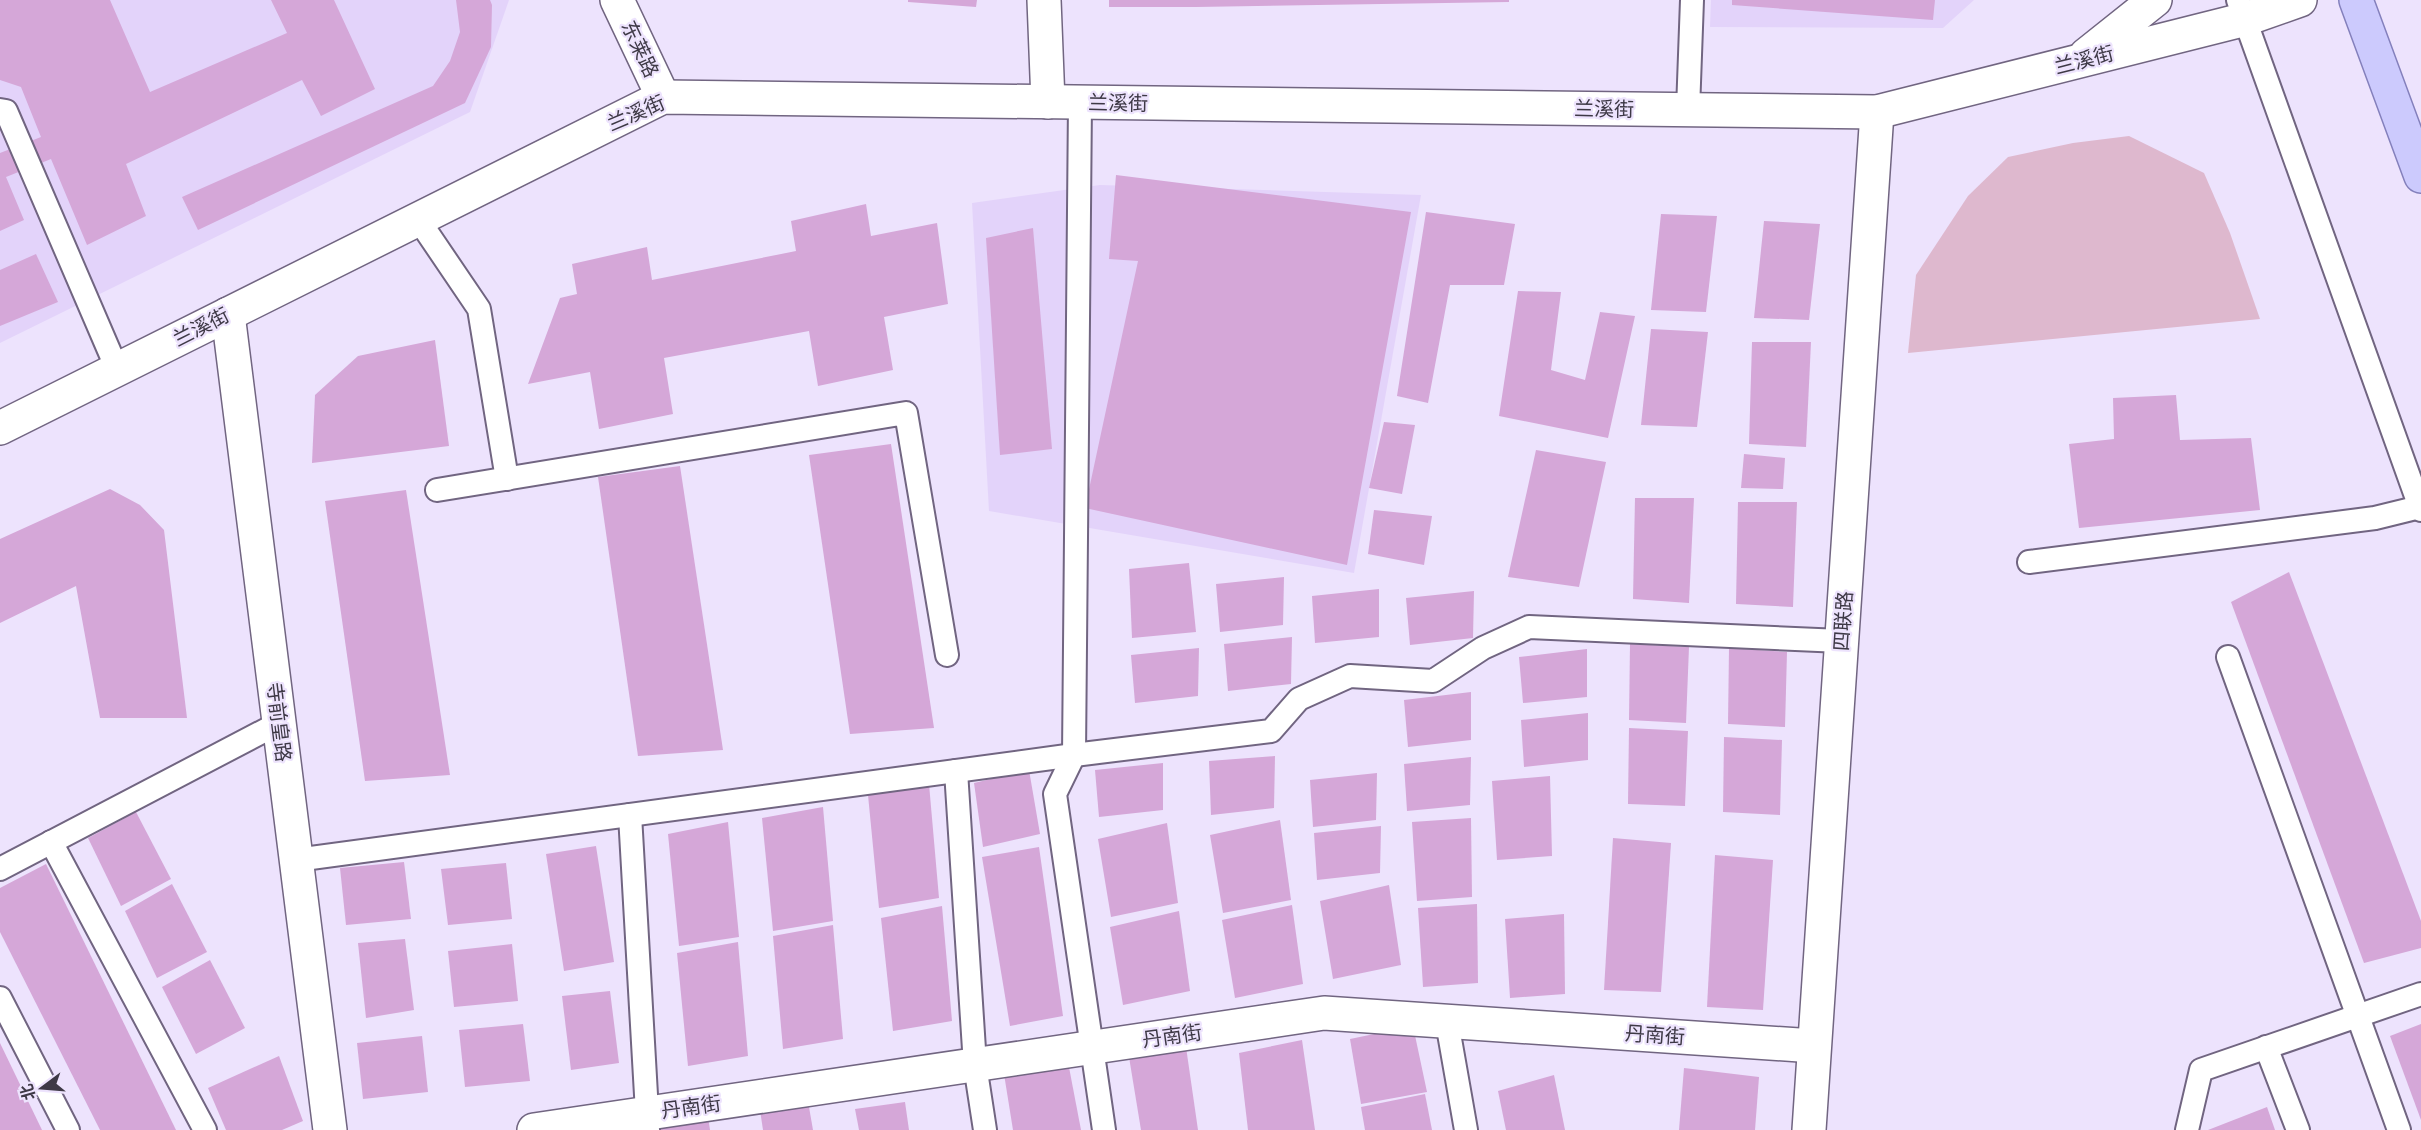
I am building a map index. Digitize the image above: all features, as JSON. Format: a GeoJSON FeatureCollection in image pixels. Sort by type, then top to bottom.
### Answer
{"type":"FeatureCollection","features":[{"type":"Feature","properties":{"kind":"main road"},"geometry":{"type":"LineString","coordinates":[[2356,0],[2421,176]]}},
{"type":"Feature","properties":{"kind":"street","name":"东莱路"},"geometry":{"type":"LineString","coordinates":[[617,0],[663,97]]}},
{"type":"Feature","properties":{"kind":"street"},"geometry":{"type":"LineString","coordinates":[[1044,0],[1064,102]]}},
{"type":"Feature","properties":{"kind":"street"},"geometry":{"type":"LineString","coordinates":[[2079,61],[2155,0]]}},
{"type":"Feature","properties":{"kind":"street","name":"兰溪街"},"geometry":{"type":"LineString","coordinates":[[0,428],[663,97],[1877,112],[2079,61],[2242,9],[2300,0]]}},
{"type":"Feature","properties":{"kind":"street","name":"四联路"},"geometry":{"type":"LineString","coordinates":[[1809,1130],[1877,112]]}},
{"type":"Feature","properties":{"kind":"street","name":"寺前皇路"},"geometry":{"type":"LineString","coordinates":[[228,314],[330,1130]]}},
{"type":"Feature","properties":{"kind":"street","name":"丹南街"},"geometry":{"type":"LineString","coordinates":[[534,1130],[647,1122],[975,1065],[1324,1013],[1814,1046]]}},
{"type":"Feature","properties":{"kind":"lane"},"geometry":{"type":"LineString","coordinates":[[1688,110],[1692,0]]}},
{"type":"Feature","properties":{"kind":"lane"},"geometry":{"type":"LineString","coordinates":[[2029,561],[2375,518],[2420,508],[2242,9]]}},
{"type":"Feature","properties":{"kind":"lane"},"geometry":{"type":"LineString","coordinates":[[1064,102],[1074,755],[1055,794],[1104,1130]]}},
{"type":"Feature","properties":{"kind":"lane"},"geometry":{"type":"LineString","coordinates":[[0,110],[6,111],[117,369]]}},
{"type":"Feature","properties":{"kind":"lane"},"geometry":{"type":"LineString","coordinates":[[418,219],[479,309],[507,479]]}},
{"type":"Feature","properties":{"kind":"lane"},"geometry":{"type":"LineString","coordinates":[[437,490],[906,413],[947,655]]}},
{"type":"Feature","properties":{"kind":"lane"},"geometry":{"type":"LineString","coordinates":[[296,860],[1074,755],[1271,731],[1299,699],[1350,676],[1433,681],[1483,648],[1529,627],[1842,641]]}},
{"type":"Feature","properties":{"kind":"lane"},"geometry":{"type":"LineString","coordinates":[[2228,657],[2399,1130]]}},
{"type":"Feature","properties":{"kind":"lane"},"geometry":{"type":"LineString","coordinates":[[0,869],[279,723]]}},
{"type":"Feature","properties":{"kind":"lane"},"geometry":{"type":"LineString","coordinates":[[956,771],[975,1065],[985,1130]]}},
{"type":"Feature","properties":{"kind":"lane"},"geometry":{"type":"LineString","coordinates":[[630,815],[647,1122]]}},
{"type":"Feature","properties":{"kind":"lane"},"geometry":{"type":"LineString","coordinates":[[51,842],[205,1130]]}},
{"type":"Feature","properties":{"kind":"lane"},"geometry":{"type":"LineString","coordinates":[[2187,1130],[2201,1070],[2421,994]]}},
{"type":"Feature","properties":{"kind":"lane"},"geometry":{"type":"LineString","coordinates":[[0,998],[68,1130]]}},
{"type":"Feature","properties":{"kind":"lane"},"geometry":{"type":"LineString","coordinates":[[1447,1022],[1466,1130]]}},
{"type":"Feature","properties":{"kind":"lane"},"geometry":{"type":"LineString","coordinates":[[2266,1047],[2298,1130]]}},
{"type":"Feature","properties":{"kind":"shaded area"},"geometry":{"type":"Polygon","coordinates":[[[0,0],[509,0],[470,112],[0,343],[0,0]]]}},
{"type":"Feature","properties":{"kind":"shaded area"},"geometry":{"type":"Polygon","coordinates":[[[1711,0],[1974,0],[1943,28],[1710,27],[1711,0]]]}},
{"type":"Feature","properties":{"kind":"shaded area"},"geometry":{"type":"Polygon","coordinates":[[[2129,136],[2204,173],[2230,233],[2260,319],[1908,353],[1916,275],[1968,196],[2008,157],[2073,143],[2129,136]]]}},
{"type":"Feature","properties":{"kind":"shaded area"},"geometry":{"type":"Polygon","coordinates":[[[1100,185],[1421,195],[1354,573],[989,511],[972,203],[1100,185]]]}},
{"type":"Feature","properties":{"kind":"building"},"geometry":{"type":"Polygon","coordinates":[[[0,0],[110,0],[150,92],[287,33],[271,0],[334,0],[375,89],[321,116],[302,80],[126,164],[146,216],[87,245],[51,159],[6,177],[24,220],[0,231],[0,153],[41,137],[21,87],[0,80],[0,0]]]}},
{"type":"Feature","properties":{"kind":"building"},"geometry":{"type":"Polygon","coordinates":[[[456,0],[490,0],[492,5],[491,47],[465,103],[198,230],[182,197],[433,86],[450,61],[460,32],[456,0]]]}},
{"type":"Feature","properties":{"kind":"building"},"geometry":{"type":"Polygon","coordinates":[[[908,0],[977,0],[976,7],[908,2],[908,0]]]}},
{"type":"Feature","properties":{"kind":"building"},"geometry":{"type":"Polygon","coordinates":[[[1109,0],[1509,0],[1509,2],[1109,7],[1109,0]]]}},
{"type":"Feature","properties":{"kind":"building"},"geometry":{"type":"Polygon","coordinates":[[[1732,0],[1935,0],[1933,20],[1732,5],[1732,0]]]}},
{"type":"Feature","properties":{"kind":"building"},"geometry":{"type":"Polygon","coordinates":[[[1116,175],[1411,212],[1347,565],[1085,508],[1138,261],[1109,259],[1116,175]]]}},
{"type":"Feature","properties":{"kind":"building"},"geometry":{"type":"Polygon","coordinates":[[[866,204],[871,236],[937,223],[948,304],[884,317],[893,370],[818,386],[809,331],[664,358],[673,414],[599,429],[590,372],[528,384],[560,298],[577,294],[572,264],[647,247],[652,280],[796,251],[791,221],[866,204]]]}},
{"type":"Feature","properties":{"kind":"building"},"geometry":{"type":"Polygon","coordinates":[[[1426,212],[1515,224],[1504,285],[1450,285],[1428,403],[1397,396],[1426,212]]]}},
{"type":"Feature","properties":{"kind":"building"},"geometry":{"type":"Polygon","coordinates":[[[1661,214],[1717,216],[1706,312],[1651,310],[1661,214]]]}},
{"type":"Feature","properties":{"kind":"building"},"geometry":{"type":"Polygon","coordinates":[[[1764,221],[1820,224],[1809,320],[1754,318],[1764,221]]]}},
{"type":"Feature","properties":{"kind":"building"},"geometry":{"type":"Polygon","coordinates":[[[1033,228],[1052,449],[1000,455],[986,238],[1033,228]]]}},
{"type":"Feature","properties":{"kind":"building"},"geometry":{"type":"Polygon","coordinates":[[[36,254],[58,302],[0,326],[0,270],[36,254]]]}},
{"type":"Feature","properties":{"kind":"building"},"geometry":{"type":"Polygon","coordinates":[[[1518,291],[1561,292],[1551,370],[1585,380],[1600,312],[1635,316],[1608,438],[1499,416],[1518,291]]]}},
{"type":"Feature","properties":{"kind":"building"},"geometry":{"type":"Polygon","coordinates":[[[1651,329],[1708,332],[1697,427],[1641,425],[1651,329]]]}},
{"type":"Feature","properties":{"kind":"building"},"geometry":{"type":"Polygon","coordinates":[[[435,340],[449,446],[312,463],[315,395],[358,356],[435,340]]]}},
{"type":"Feature","properties":{"kind":"building"},"geometry":{"type":"Polygon","coordinates":[[[1752,342],[1811,342],[1806,447],[1749,444],[1752,342]]]}},
{"type":"Feature","properties":{"kind":"building"},"geometry":{"type":"Polygon","coordinates":[[[2176,395],[2180,440],[2251,438],[2260,510],[2079,528],[2069,444],[2114,439],[2113,398],[2176,395]]]}},
{"type":"Feature","properties":{"kind":"building"},"geometry":{"type":"Polygon","coordinates":[[[1384,422],[1415,425],[1402,494],[1369,488],[1384,422]]]}},
{"type":"Feature","properties":{"kind":"building"},"geometry":{"type":"Polygon","coordinates":[[[891,444],[934,728],[850,734],[809,455],[891,444]]]}},
{"type":"Feature","properties":{"kind":"building"},"geometry":{"type":"Polygon","coordinates":[[[1536,450],[1606,462],[1579,587],[1508,577],[1536,450]]]}},
{"type":"Feature","properties":{"kind":"building"},"geometry":{"type":"Polygon","coordinates":[[[1744,454],[1785,458],[1783,489],[1741,488],[1744,454]]]}},
{"type":"Feature","properties":{"kind":"building"},"geometry":{"type":"Polygon","coordinates":[[[680,466],[723,750],[638,756],[598,477],[680,466]]]}},
{"type":"Feature","properties":{"kind":"building"},"geometry":{"type":"Polygon","coordinates":[[[110,489],[140,505],[164,530],[187,718],[100,718],[76,586],[0,623],[0,539],[110,489]]]}},
{"type":"Feature","properties":{"kind":"building"},"geometry":{"type":"Polygon","coordinates":[[[406,490],[450,775],[365,781],[325,501],[406,490]]]}},
{"type":"Feature","properties":{"kind":"building"},"geometry":{"type":"Polygon","coordinates":[[[1635,498],[1694,498],[1689,603],[1633,599],[1635,498]]]}},
{"type":"Feature","properties":{"kind":"building"},"geometry":{"type":"Polygon","coordinates":[[[1738,502],[1797,502],[1793,607],[1736,604],[1738,502]]]}},
{"type":"Feature","properties":{"kind":"building"},"geometry":{"type":"Polygon","coordinates":[[[1374,510],[1432,516],[1424,565],[1368,554],[1374,510]]]}},
{"type":"Feature","properties":{"kind":"building"},"geometry":{"type":"Polygon","coordinates":[[[1189,563],[1196,632],[1132,638],[1129,569],[1189,563]]]}},
{"type":"Feature","properties":{"kind":"building"},"geometry":{"type":"Polygon","coordinates":[[[2289,572],[2421,921],[2421,948],[2364,963],[2231,602],[2289,572]]]}},
{"type":"Feature","properties":{"kind":"building"},"geometry":{"type":"Polygon","coordinates":[[[1284,577],[1283,625],[1220,632],[1216,584],[1284,577]]]}},
{"type":"Feature","properties":{"kind":"building"},"geometry":{"type":"Polygon","coordinates":[[[1379,589],[1379,637],[1315,643],[1312,596],[1379,589]]]}},
{"type":"Feature","properties":{"kind":"building"},"geometry":{"type":"Polygon","coordinates":[[[1474,591],[1473,638],[1410,645],[1406,598],[1474,591]]]}},
{"type":"Feature","properties":{"kind":"building"},"geometry":{"type":"Polygon","coordinates":[[[1292,637],[1291,684],[1228,691],[1224,644],[1292,637]]]}},
{"type":"Feature","properties":{"kind":"building"},"geometry":{"type":"Polygon","coordinates":[[[1630,644],[1689,647],[1686,723],[1629,720],[1630,644]]]}},
{"type":"Feature","properties":{"kind":"building"},"geometry":{"type":"Polygon","coordinates":[[[1199,648],[1198,696],[1135,703],[1131,655],[1199,648]]]}},
{"type":"Feature","properties":{"kind":"building"},"geometry":{"type":"Polygon","coordinates":[[[1729,648],[1787,652],[1785,727],[1728,724],[1729,648]]]}},
{"type":"Feature","properties":{"kind":"building"},"geometry":{"type":"Polygon","coordinates":[[[1587,649],[1587,697],[1523,703],[1519,657],[1587,649]]]}},
{"type":"Feature","properties":{"kind":"building"},"geometry":{"type":"Polygon","coordinates":[[[1471,692],[1471,740],[1408,747],[1404,700],[1471,692]]]}},
{"type":"Feature","properties":{"kind":"building"},"geometry":{"type":"Polygon","coordinates":[[[1588,713],[1588,760],[1524,767],[1521,720],[1588,713]]]}},
{"type":"Feature","properties":{"kind":"building"},"geometry":{"type":"Polygon","coordinates":[[[1629,728],[1688,731],[1685,806],[1628,804],[1629,728]]]}},
{"type":"Feature","properties":{"kind":"building"},"geometry":{"type":"Polygon","coordinates":[[[1724,737],[1782,740],[1780,815],[1723,812],[1724,737]]]}},
{"type":"Feature","properties":{"kind":"building"},"geometry":{"type":"Polygon","coordinates":[[[1275,756],[1274,808],[1211,815],[1209,761],[1275,756]]]}},
{"type":"Feature","properties":{"kind":"building"},"geometry":{"type":"Polygon","coordinates":[[[1471,757],[1470,805],[1407,811],[1404,764],[1471,757]]]}},
{"type":"Feature","properties":{"kind":"building"},"geometry":{"type":"Polygon","coordinates":[[[1163,763],[1163,810],[1099,817],[1095,770],[1163,763]]]}},
{"type":"Feature","properties":{"kind":"building"},"geometry":{"type":"Polygon","coordinates":[[[1029,770],[1040,834],[983,847],[974,783],[1029,770]]]}},
{"type":"Feature","properties":{"kind":"building"},"geometry":{"type":"Polygon","coordinates":[[[1377,773],[1376,820],[1313,827],[1310,780],[1377,773]]]}},
{"type":"Feature","properties":{"kind":"building"},"geometry":{"type":"Polygon","coordinates":[[[1550,776],[1552,856],[1497,860],[1492,781],[1550,776]]]}},
{"type":"Feature","properties":{"kind":"building"},"geometry":{"type":"Polygon","coordinates":[[[929,784],[939,898],[879,908],[868,795],[929,784]]]}},
{"type":"Feature","properties":{"kind":"building"},"geometry":{"type":"Polygon","coordinates":[[[823,807],[833,921],[773,931],[762,818],[823,807]]]}},
{"type":"Feature","properties":{"kind":"building"},"geometry":{"type":"Polygon","coordinates":[[[136,812],[171,879],[121,906],[88,838],[136,812]]]}},
{"type":"Feature","properties":{"kind":"building"},"geometry":{"type":"Polygon","coordinates":[[[1471,818],[1472,897],[1417,901],[1412,822],[1471,818]]]}},
{"type":"Feature","properties":{"kind":"building"},"geometry":{"type":"Polygon","coordinates":[[[1280,820],[1291,900],[1223,913],[1210,835],[1280,820]]]}},
{"type":"Feature","properties":{"kind":"building"},"geometry":{"type":"Polygon","coordinates":[[[728,822],[739,937],[679,946],[668,834],[728,822]]]}},
{"type":"Feature","properties":{"kind":"building"},"geometry":{"type":"Polygon","coordinates":[[[1167,823],[1178,903],[1111,917],[1098,839],[1167,823]]]}},
{"type":"Feature","properties":{"kind":"building"},"geometry":{"type":"Polygon","coordinates":[[[1381,826],[1380,873],[1317,880],[1314,833],[1381,826]]]}},
{"type":"Feature","properties":{"kind":"building"},"geometry":{"type":"Polygon","coordinates":[[[1613,838],[1671,843],[1661,992],[1604,990],[1613,838]]]}},
{"type":"Feature","properties":{"kind":"building"},"geometry":{"type":"Polygon","coordinates":[[[596,846],[614,962],[564,971],[546,854],[596,846]]]}},
{"type":"Feature","properties":{"kind":"building"},"geometry":{"type":"Polygon","coordinates":[[[1039,847],[1063,1016],[1010,1026],[982,857],[1039,847]]]}},
{"type":"Feature","properties":{"kind":"building"},"geometry":{"type":"Polygon","coordinates":[[[1715,855],[1773,860],[1763,1010],[1707,1007],[1715,855]]]}},
{"type":"Feature","properties":{"kind":"building"},"geometry":{"type":"Polygon","coordinates":[[[404,862],[411,919],[346,925],[340,868],[404,862]]]}},
{"type":"Feature","properties":{"kind":"building"},"geometry":{"type":"Polygon","coordinates":[[[506,863],[512,919],[448,925],[441,869],[506,863]]]}},
{"type":"Feature","properties":{"kind":"building"},"geometry":{"type":"Polygon","coordinates":[[[46,864],[176,1130],[100,1130],[0,932],[0,888],[46,864]]]}},
{"type":"Feature","properties":{"kind":"building"},"geometry":{"type":"Polygon","coordinates":[[[172,884],[207,952],[157,978],[125,911],[172,884]]]}},
{"type":"Feature","properties":{"kind":"building"},"geometry":{"type":"Polygon","coordinates":[[[1389,885],[1401,965],[1333,979],[1320,901],[1389,885]]]}},
{"type":"Feature","properties":{"kind":"building"},"geometry":{"type":"Polygon","coordinates":[[[1477,904],[1478,983],[1423,987],[1418,908],[1477,904]]]}},
{"type":"Feature","properties":{"kind":"building"},"geometry":{"type":"Polygon","coordinates":[[[1292,905],[1303,984],[1235,998],[1222,920],[1292,905]]]}},
{"type":"Feature","properties":{"kind":"building"},"geometry":{"type":"Polygon","coordinates":[[[942,906],[952,1021],[893,1031],[881,918],[942,906]]]}},
{"type":"Feature","properties":{"kind":"building"},"geometry":{"type":"Polygon","coordinates":[[[1179,911],[1190,991],[1123,1005],[1110,927],[1179,911]]]}},
{"type":"Feature","properties":{"kind":"building"},"geometry":{"type":"Polygon","coordinates":[[[1564,914],[1565,994],[1510,998],[1505,919],[1564,914]]]}},
{"type":"Feature","properties":{"kind":"building"},"geometry":{"type":"Polygon","coordinates":[[[833,925],[843,1039],[783,1049],[773,936],[833,925]]]}},
{"type":"Feature","properties":{"kind":"building"},"geometry":{"type":"Polygon","coordinates":[[[405,939],[414,1010],[366,1018],[358,943],[405,939]]]}},
{"type":"Feature","properties":{"kind":"building"},"geometry":{"type":"Polygon","coordinates":[[[738,942],[748,1056],[688,1066],[677,953],[738,942]]]}},
{"type":"Feature","properties":{"kind":"building"},"geometry":{"type":"Polygon","coordinates":[[[512,944],[518,1001],[454,1007],[448,951],[512,944]]]}},
{"type":"Feature","properties":{"kind":"building"},"geometry":{"type":"Polygon","coordinates":[[[210,960],[245,1028],[196,1054],[162,987],[210,960]]]}},
{"type":"Feature","properties":{"kind":"building"},"geometry":{"type":"Polygon","coordinates":[[[610,991],[619,1063],[571,1070],[562,996],[610,991]]]}},
{"type":"Feature","properties":{"kind":"building"},"geometry":{"type":"Polygon","coordinates":[[[523,1024],[530,1081],[465,1087],[459,1030],[523,1024]]]}},
{"type":"Feature","properties":{"kind":"building"},"geometry":{"type":"Polygon","coordinates":[[[2421,1024],[2421,1120],[2390,1036],[2421,1024]]]}},
{"type":"Feature","properties":{"kind":"building"},"geometry":{"type":"Polygon","coordinates":[[[1413,1026],[1427,1092],[1361,1104],[1350,1039],[1413,1026]]]}},
{"type":"Feature","properties":{"kind":"building"},"geometry":{"type":"Polygon","coordinates":[[[422,1036],[428,1092],[363,1099],[357,1043],[422,1036]]]}},
{"type":"Feature","properties":{"kind":"building"},"geometry":{"type":"Polygon","coordinates":[[[1302,1040],[1315,1130],[1248,1130],[1239,1053],[1302,1040]]]}},
{"type":"Feature","properties":{"kind":"building"},"geometry":{"type":"Polygon","coordinates":[[[0,1043],[42,1130],[0,1130],[0,1043]]]}},
{"type":"Feature","properties":{"kind":"building"},"geometry":{"type":"Polygon","coordinates":[[[1186,1047],[1198,1130],[1141,1130],[1129,1057],[1186,1047]]]}},
{"type":"Feature","properties":{"kind":"building"},"geometry":{"type":"Polygon","coordinates":[[[279,1056],[303,1121],[282,1130],[226,1130],[208,1088],[279,1056]]]}},
{"type":"Feature","properties":{"kind":"building"},"geometry":{"type":"Polygon","coordinates":[[[1068,1062],[1081,1130],[1013,1130],[1004,1074],[1068,1062]]]}},
{"type":"Feature","properties":{"kind":"building"},"geometry":{"type":"Polygon","coordinates":[[[1684,1068],[1759,1077],[1755,1130],[1679,1130],[1684,1068]]]}},
{"type":"Feature","properties":{"kind":"building"},"geometry":{"type":"Polygon","coordinates":[[[1554,1075],[1565,1130],[1506,1130],[1498,1091],[1554,1075]]]}},
{"type":"Feature","properties":{"kind":"building"},"geometry":{"type":"Polygon","coordinates":[[[1425,1094],[1432,1130],[1365,1130],[1361,1107],[1425,1094]]]}},
{"type":"Feature","properties":{"kind":"building"},"geometry":{"type":"Polygon","coordinates":[[[905,1102],[909,1130],[859,1130],[855,1109],[905,1102]]]}},
{"type":"Feature","properties":{"kind":"building"},"geometry":{"type":"Polygon","coordinates":[[[809,1107],[813,1130],[763,1130],[760,1110],[809,1107]]]}},
{"type":"Feature","properties":{"kind":"building"},"geometry":{"type":"Polygon","coordinates":[[[2267,1107],[2275,1130],[2208,1130],[2267,1107]]]}},
{"type":"Feature","properties":{"kind":"building"},"geometry":{"type":"Polygon","coordinates":[[[708,1117],[710,1130],[659,1130],[658,1124],[708,1117]]]}}]}
